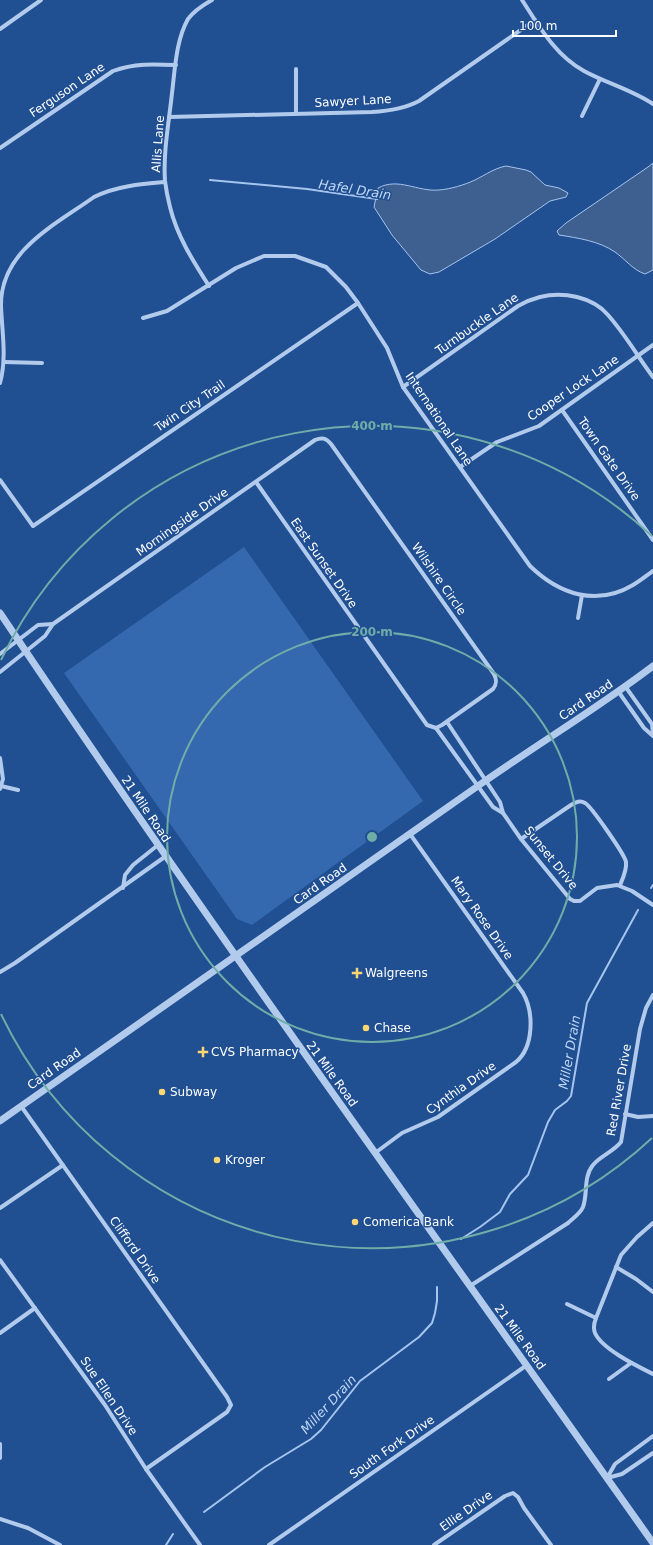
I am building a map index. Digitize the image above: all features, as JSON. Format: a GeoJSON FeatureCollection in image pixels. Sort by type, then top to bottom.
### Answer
{"type":"FeatureCollection","features":[{"type":"Feature","properties":{"kind":"street"},"geometry":{"type":"LineString","coordinates":[[0,29],[41,0]]}},
{"type":"Feature","properties":{"kind":"street","name":"Allis Lane"},"geometry":{"type":"LineString","coordinates":[[209,286],[190,257],[179,234],[171,209],[165,182],[165,159],[180,38],[189,19],[197,10],[212,0]]}},
{"type":"Feature","properties":{"kind":"street"},"geometry":{"type":"LineString","coordinates":[[522,0],[555,48],[563,56],[583,71],[653,104]]}},
{"type":"Feature","properties":{"kind":"street","name":"Sawyer Lane"},"geometry":{"type":"LineString","coordinates":[[169,117],[394,110],[411,105],[535,20]]}},
{"type":"Feature","properties":{"kind":"street","name":"Ferguson Lane"},"geometry":{"type":"LineString","coordinates":[[0,148],[113,71],[133,65],[176,65]]}},
{"type":"Feature","properties":{"kind":"street"},"geometry":{"type":"LineString","coordinates":[[296,69],[296,113]]}},
{"type":"Feature","properties":{"kind":"street"},"geometry":{"type":"LineString","coordinates":[[582,116],[600,79]]}},
{"type":"Feature","properties":{"kind":"street"},"geometry":{"type":"LineString","coordinates":[[0,383],[4,362],[1,304],[3,289],[7,272],[22,250],[35,239],[94,197],[102,193],[116,188],[133,185],[165,182]]}},
{"type":"Feature","properties":{"kind":"street","name":"International Lane"},"geometry":{"type":"LineString","coordinates":[[143,318],[167,311],[236,268],[264,256],[295,256],[326,267],[346,287],[358,303],[387,348],[403,387],[530,566],[549,583],[570,593],[597,597],[615,593],[633,585],[653,571]]}},
{"type":"Feature","properties":{"kind":"street","name":"Turnbuckle Lane"},"geometry":{"type":"LineString","coordinates":[[403,387],[518,306],[529,300],[542,296],[573,297],[586,300],[596,305],[608,314],[653,377]]}},
{"type":"Feature","properties":{"kind":"street","name":"Twin City Trail"},"geometry":{"type":"LineString","coordinates":[[0,480],[33,526],[358,303]]}},
{"type":"Feature","properties":{"kind":"street","name":"Cooper Lock Lane"},"geometry":{"type":"LineString","coordinates":[[460,467],[492,445],[539,426],[653,345]]}},
{"type":"Feature","properties":{"kind":"street"},"geometry":{"type":"LineString","coordinates":[[4,362],[42,363]]}},
{"type":"Feature","properties":{"kind":"street","name":"Town Gate Drive"},"geometry":{"type":"LineString","coordinates":[[562,410],[653,540]]}},
{"type":"Feature","properties":{"kind":"street","name":"Morningside Drive"},"geometry":{"type":"LineString","coordinates":[[0,654],[38,625],[52,624],[315,440],[323,438]]}},
{"type":"Feature","properties":{"kind":"street","name":"Wilshire Circle"},"geometry":{"type":"LineString","coordinates":[[323,438],[331,444],[496,678],[496,686],[493,690],[447,722]]}},
{"type":"Feature","properties":{"kind":"street","name":"East Sunset Drive"},"geometry":{"type":"LineString","coordinates":[[256,482],[424,722],[430,727],[436,728],[477,787]]}},
{"type":"Feature","properties":{"kind":"street"},"geometry":{"type":"LineString","coordinates":[[578,618],[582,595]]}},
{"type":"Feature","properties":{"kind":"street","name":"21 Mile Road"},"geometry":{"type":"LineString","coordinates":[[0,613],[235,955],[653,1543]]}},
{"type":"Feature","properties":{"kind":"street","name":"Morningside Drive"},"geometry":{"type":"LineString","coordinates":[[0,672],[48,633],[52,624]]}},
{"type":"Feature","properties":{"kind":"street","name":"Card Road"},"geometry":{"type":"LineString","coordinates":[[0,1121],[486,780],[653,666]]}},
{"type":"Feature","properties":{"kind":"street"},"geometry":{"type":"LineString","coordinates":[[625,686],[652,724],[653,735]]}},
{"type":"Feature","properties":{"kind":"street"},"geometry":{"type":"LineString","coordinates":[[618,691],[644,728],[653,735]]}},
{"type":"Feature","properties":{"kind":"street"},"geometry":{"type":"LineString","coordinates":[[436,728],[447,722],[486,780]]}},
{"type":"Feature","properties":{"kind":"street"},"geometry":{"type":"LineString","coordinates":[[0,758],[3,779],[0,788],[18,790]]}},
{"type":"Feature","properties":{"kind":"street","name":"Sunset Drive"},"geometry":{"type":"LineString","coordinates":[[486,780],[500,802],[503,813],[565,895],[574,901],[580,901],[597,888],[608,885],[620,885]]}},
{"type":"Feature","properties":{"kind":"street","name":"Sunset Drive"},"geometry":{"type":"LineString","coordinates":[[477,787],[493,807],[503,813]]}},
{"type":"Feature","properties":{"kind":"street"},"geometry":{"type":"LineString","coordinates":[[522,839],[571,805],[578,802],[584,802],[592,809],[625,858],[626,868],[620,885],[653,905]]}},
{"type":"Feature","properties":{"kind":"street","name":"Mary Rose Drive"},"geometry":{"type":"LineString","coordinates":[[410,834],[523,993],[528,1003],[531,1017]]}},
{"type":"Feature","properties":{"kind":"street"},"geometry":{"type":"LineString","coordinates":[[123,888],[126,875],[133,866],[158,845]]}},
{"type":"Feature","properties":{"kind":"street"},"geometry":{"type":"LineString","coordinates":[[0,972],[123,888],[166,856]]}},
{"type":"Feature","properties":{"kind":"street","name":"Red River Drive"},"geometry":{"type":"LineString","coordinates":[[470,1286],[568,1223],[579,1214],[582,1207],[588,1174],[593,1165],[615,1149],[621,1142],[640,1029],[646,1008],[653,995]]}},
{"type":"Feature","properties":{"kind":"street","name":"Cynthia Drive"},"geometry":{"type":"LineString","coordinates":[[375,1153],[402,1133],[438,1117],[519,1059],[527,1046],[531,1017]]}},
{"type":"Feature","properties":{"kind":"street","name":"Clifford Drive"},"geometry":{"type":"LineString","coordinates":[[21,1106],[228,1397],[231,1405],[227,1412],[146,1469]]}},
{"type":"Feature","properties":{"kind":"street"},"geometry":{"type":"LineString","coordinates":[[625,1114],[638,1117],[653,1116]]}},
{"type":"Feature","properties":{"kind":"street"},"geometry":{"type":"LineString","coordinates":[[0,1208],[63,1165]]}},
{"type":"Feature","properties":{"kind":"street"},"geometry":{"type":"LineString","coordinates":[[653,1223],[637,1237],[621,1255],[593,1327],[602,1343],[631,1363],[653,1374]]}},
{"type":"Feature","properties":{"kind":"street","name":"Sue Ellen Drive"},"geometry":{"type":"LineString","coordinates":[[0,1260],[105,1405],[146,1469],[200,1545]]}},
{"type":"Feature","properties":{"kind":"street"},"geometry":{"type":"LineString","coordinates":[[616,1267],[636,1279],[653,1292]]}},
{"type":"Feature","properties":{"kind":"street"},"geometry":{"type":"LineString","coordinates":[[567,1304],[596,1318]]}},
{"type":"Feature","properties":{"kind":"street"},"geometry":{"type":"LineString","coordinates":[[0,1333],[35,1308]]}},
{"type":"Feature","properties":{"kind":"street"},"geometry":{"type":"LineString","coordinates":[[609,1379],[631,1363]]}},
{"type":"Feature","properties":{"kind":"street","name":"South Fork Drive"},"geometry":{"type":"LineString","coordinates":[[269,1545],[527,1365]]}},
{"type":"Feature","properties":{"kind":"street"},"geometry":{"type":"LineString","coordinates":[[607,1478],[615,1464],[653,1436]]}},
{"type":"Feature","properties":{"kind":"street"},"geometry":{"type":"LineString","coordinates":[[0,1444],[0,1458]]}},
{"type":"Feature","properties":{"kind":"street"},"geometry":{"type":"LineString","coordinates":[[607,1478],[622,1474],[653,1453]]}},
{"type":"Feature","properties":{"kind":"street","name":"Ellie Drive"},"geometry":{"type":"LineString","coordinates":[[434,1545],[509,1494],[513,1493],[518,1496],[524,1508],[551,1545]]}},
{"type":"Feature","properties":{"kind":"street"},"geometry":{"type":"LineString","coordinates":[[0,1519],[28,1528],[60,1545]]}},
{"type":"Feature","properties":{"kind":"shaded area"},"geometry":{"type":"Polygon","coordinates":[[[653,163],[653,270],[645,274],[633,267],[609,248],[588,240],[559,235],[557,231],[566,223],[653,163]]]}},
{"type":"Feature","properties":{"kind":"shaded area"},"geometry":{"type":"Polygon","coordinates":[[[506,166],[531,172],[545,185],[559,188],[568,193],[566,197],[550,201],[495,239],[439,272],[430,274],[421,270],[392,235],[374,207],[378,188],[386,185],[401,184],[431,190],[453,188],[466,184],[494,170],[506,166]]]}},
{"type":"Feature","properties":{"kind":"shaded area"},"geometry":{"type":"Polygon","coordinates":[[[244,547],[423,801],[252,925],[237,919],[64,673],[244,547]]]}},
{"type":"Feature","properties":{"kind":"waterway","name":"Hafel Drain"},"geometry":{"type":"LineString","coordinates":[[210,180],[307,189],[377,199]]}},
{"type":"Feature","properties":{"kind":"waterway","name":"Miller Drain"},"geometry":{"type":"LineString","coordinates":[[461,1239],[500,1212],[510,1194],[528,1175],[548,1122],[555,1110],[571,1096],[587,1003],[638,910]]}},
{"type":"Feature","properties":{"kind":"waterway","name":"Miller Drain"},"geometry":{"type":"LineString","coordinates":[[204,1512],[265,1467],[311,1439],[321,1430],[360,1381],[419,1337],[432,1323],[437,1301],[437,1287]]}},
{"type":"Feature","properties":{"kind":"waterway","name":"Miller Drain"},"geometry":{"type":"LineString","coordinates":[[166,1545],[173,1534]]}},
{"type":"Feature","properties":{"kind":"place","name":"Walgreens"},"geometry":{"type":"Point","coordinates":[357,973]}},
{"type":"Feature","properties":{"kind":"place","name":"Chase"},"geometry":{"type":"Point","coordinates":[366,1028]}},
{"type":"Feature","properties":{"kind":"place","name":"CVS Pharmacy"},"geometry":{"type":"Point","coordinates":[203,1052]}},
{"type":"Feature","properties":{"kind":"place","name":"Subway"},"geometry":{"type":"Point","coordinates":[162,1092]}},
{"type":"Feature","properties":{"kind":"place","name":"Kroger"},"geometry":{"type":"Point","coordinates":[217,1160]}},
{"type":"Feature","properties":{"kind":"place","name":"Comerica Bank"},"geometry":{"type":"Point","coordinates":[355,1222]}}]}
